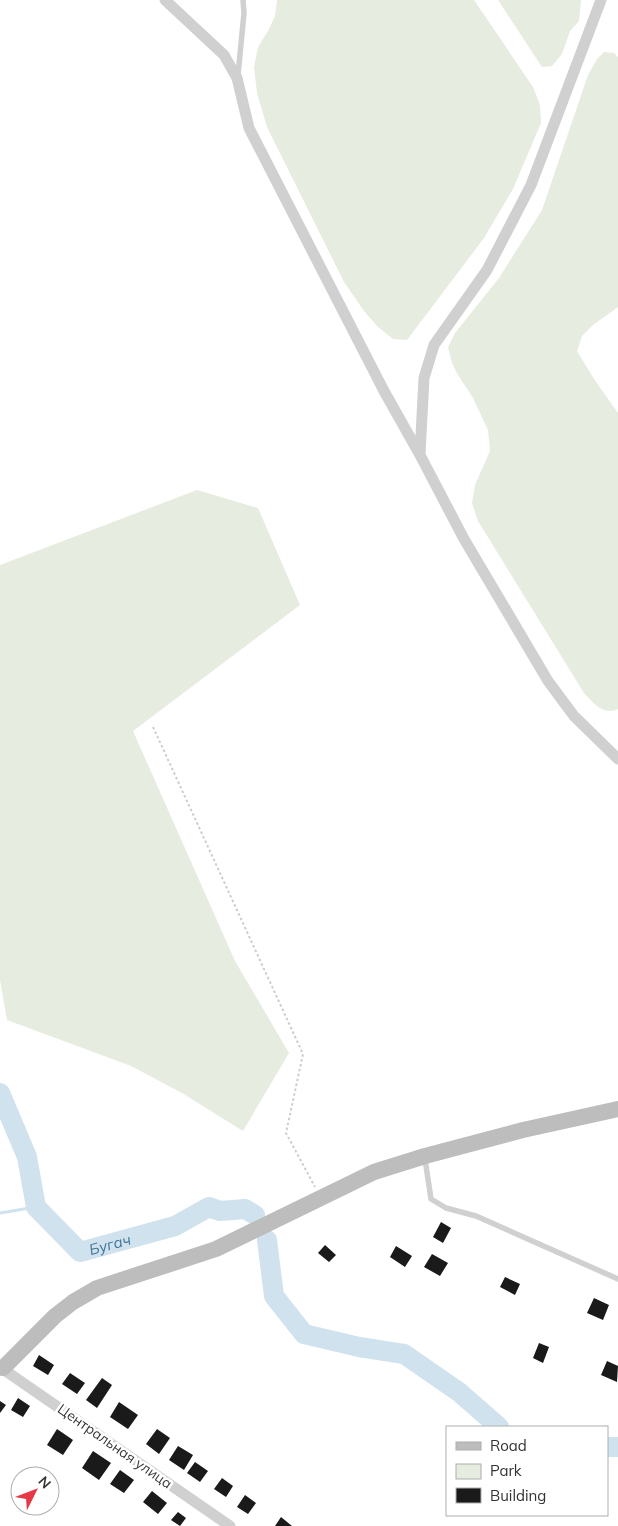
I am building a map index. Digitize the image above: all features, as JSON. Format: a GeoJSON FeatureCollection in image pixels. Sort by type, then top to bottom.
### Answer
{"type":"FeatureCollection","features":[{"type":"Feature","properties":{"kind":"street"},"geometry":{"type":"LineString","coordinates":[[165,0],[224,55],[237,78],[248,128],[384,391],[464,539],[548,681],[574,716],[618,759]]}},
{"type":"Feature","properties":{"kind":"street"},"geometry":{"type":"LineString","coordinates":[[420,455],[424,378],[434,345],[487,270],[530,185],[601,0]]}},
{"type":"Feature","properties":{"kind":"street"},"geometry":{"type":"LineString","coordinates":[[2,1367],[54,1316],[97,1288],[216,1249],[374,1172],[425,1156],[523,1130],[618,1109]]}},
{"type":"Feature","properties":{"kind":"street","name":"Центральная улица"},"geometry":{"type":"LineString","coordinates":[[2,1367],[230,1526]]}},
{"type":"Feature","properties":{"kind":"lane"},"geometry":{"type":"LineString","coordinates":[[237,78],[244,13],[243,0]]}},
{"type":"Feature","properties":{"kind":"lane"},"geometry":{"type":"LineString","coordinates":[[425,1156],[431,1199],[446,1208],[476,1216],[618,1279]]}},
{"type":"Feature","properties":{"kind":"path"},"geometry":{"type":"LineString","coordinates":[[153,727],[303,1054],[286,1133],[320,1198]]}},
{"type":"Feature","properties":{"kind":"green space"},"geometry":{"type":"Polygon","coordinates":[[[277,0],[474,0],[533,87],[540,105],[541,123],[513,189],[484,238],[407,340],[393,339],[378,327],[364,311],[344,282],[267,127],[257,93],[254,67],[258,47],[275,16],[277,0]]]}},
{"type":"Feature","properties":{"kind":"green space"},"geometry":{"type":"Polygon","coordinates":[[[498,0],[581,0],[579,21],[570,31],[562,54],[552,66],[542,67],[498,0]]]}},
{"type":"Feature","properties":{"kind":"green space"},"geometry":{"type":"Polygon","coordinates":[[[604,52],[614,53],[618,57],[618,307],[593,325],[582,336],[577,351],[618,413],[618,709],[613,711],[603,710],[584,693],[478,521],[472,503],[475,485],[490,451],[488,430],[473,398],[452,363],[448,347],[455,333],[499,278],[542,210],[588,75],[597,59],[604,52]]]}},
{"type":"Feature","properties":{"kind":"green space"},"geometry":{"type":"Polygon","coordinates":[[[197,490],[258,508],[300,605],[133,731],[235,961],[289,1053],[243,1131],[182,1093],[131,1066],[7,1020],[0,980],[0,565],[197,490]]]}},
{"type":"Feature","properties":{"kind":"building"},"geometry":{"type":"Polygon","coordinates":[[[441,1222],[451,1228],[443,1243],[433,1237],[441,1222]]]}},
{"type":"Feature","properties":{"kind":"building"},"geometry":{"type":"Polygon","coordinates":[[[325,1245],[336,1255],[329,1262],[318,1253],[325,1245]]]}},
{"type":"Feature","properties":{"kind":"building"},"geometry":{"type":"Polygon","coordinates":[[[396,1246],[412,1256],[405,1267],[390,1257],[396,1246]]]}},
{"type":"Feature","properties":{"kind":"building"},"geometry":{"type":"Polygon","coordinates":[[[432,1254],[448,1263],[440,1276],[424,1267],[432,1254]]]}},
{"type":"Feature","properties":{"kind":"building"},"geometry":{"type":"Polygon","coordinates":[[[505,1277],[520,1284],[515,1295],[500,1287],[505,1277]]]}},
{"type":"Feature","properties":{"kind":"building"},"geometry":{"type":"Polygon","coordinates":[[[594,1298],[609,1305],[603,1320],[587,1313],[594,1298]]]}},
{"type":"Feature","properties":{"kind":"building"},"geometry":{"type":"Polygon","coordinates":[[[539,1343],[549,1347],[543,1363],[533,1358],[539,1343]]]}},
{"type":"Feature","properties":{"kind":"building"},"geometry":{"type":"Polygon","coordinates":[[[39,1355],[54,1365],[48,1375],[33,1366],[39,1355]]]}},
{"type":"Feature","properties":{"kind":"building"},"geometry":{"type":"Polygon","coordinates":[[[607,1361],[618,1366],[617,1382],[601,1375],[607,1361]]]}},
{"type":"Feature","properties":{"kind":"building"},"geometry":{"type":"Polygon","coordinates":[[[70,1373],[85,1383],[77,1394],[62,1384],[70,1373]]]}},
{"type":"Feature","properties":{"kind":"building"},"geometry":{"type":"Polygon","coordinates":[[[102,1378],[112,1385],[97,1408],[86,1400],[102,1378]]]}},
{"type":"Feature","properties":{"kind":"building"},"geometry":{"type":"Polygon","coordinates":[[[18,1398],[30,1406],[23,1417],[11,1410],[18,1398]]]}},
{"type":"Feature","properties":{"kind":"building"},"geometry":{"type":"Polygon","coordinates":[[[0,1401],[6,1405],[0,1413],[0,1401]]]}},
{"type":"Feature","properties":{"kind":"building"},"geometry":{"type":"Polygon","coordinates":[[[119,1402],[138,1415],[128,1429],[110,1417],[119,1402]]]}},
{"type":"Feature","properties":{"kind":"building"},"geometry":{"type":"Polygon","coordinates":[[[57,1429],[73,1440],[63,1455],[47,1445],[57,1429]]]}},
{"type":"Feature","properties":{"kind":"building"},"geometry":{"type":"Polygon","coordinates":[[[157,1429],[170,1438],[159,1454],[146,1444],[157,1429]]]}},
{"type":"Feature","properties":{"kind":"building"},"geometry":{"type":"Polygon","coordinates":[[[178,1446],[193,1455],[184,1470],[169,1460],[178,1446]]]}},
{"type":"Feature","properties":{"kind":"building"},"geometry":{"type":"Polygon","coordinates":[[[93,1451],[111,1463],[99,1480],[82,1468],[93,1451]]]}},
{"type":"Feature","properties":{"kind":"building"},"geometry":{"type":"Polygon","coordinates":[[[195,1462],[208,1471],[200,1482],[187,1473],[195,1462]]]}},
{"type":"Feature","properties":{"kind":"building"},"geometry":{"type":"Polygon","coordinates":[[[120,1470],[134,1480],[124,1493],[110,1484],[120,1470]]]}},
{"type":"Feature","properties":{"kind":"building"},"geometry":{"type":"Polygon","coordinates":[[[222,1478],[233,1486],[226,1497],[214,1489],[222,1478]]]}},
{"type":"Feature","properties":{"kind":"building"},"geometry":{"type":"Polygon","coordinates":[[[152,1491],[167,1503],[158,1514],[143,1502],[152,1491]]]}},
{"type":"Feature","properties":{"kind":"building"},"geometry":{"type":"Polygon","coordinates":[[[245,1495],[256,1503],[248,1514],[237,1507],[245,1495]]]}},
{"type":"Feature","properties":{"kind":"building"},"geometry":{"type":"Polygon","coordinates":[[[178,1512],[186,1518],[180,1526],[171,1520],[178,1512]]]}},
{"type":"Feature","properties":{"kind":"building"},"geometry":{"type":"Polygon","coordinates":[[[281,1517],[292,1526],[275,1526],[281,1517]]]}},
{"type":"Feature","properties":{"kind":"waterway","name":"Бугач"},"geometry":{"type":"LineString","coordinates":[[0,1093],[27,1157],[36,1207],[80,1252],[175,1226],[209,1207],[220,1211],[245,1209],[255,1215]]}},
{"type":"Feature","properties":{"kind":"waterway"},"geometry":{"type":"LineString","coordinates":[[0,1213],[36,1207]]}},
{"type":"Feature","properties":{"kind":"waterway","name":"Бугач"},"geometry":{"type":"LineString","coordinates":[[267,1240],[274,1296],[304,1334],[359,1347],[404,1354],[459,1392],[498,1426]]}},
{"type":"Feature","properties":{"kind":"waterway","name":"Бугач"},"geometry":{"type":"LineString","coordinates":[[608,1447],[618,1447]]}}]}
